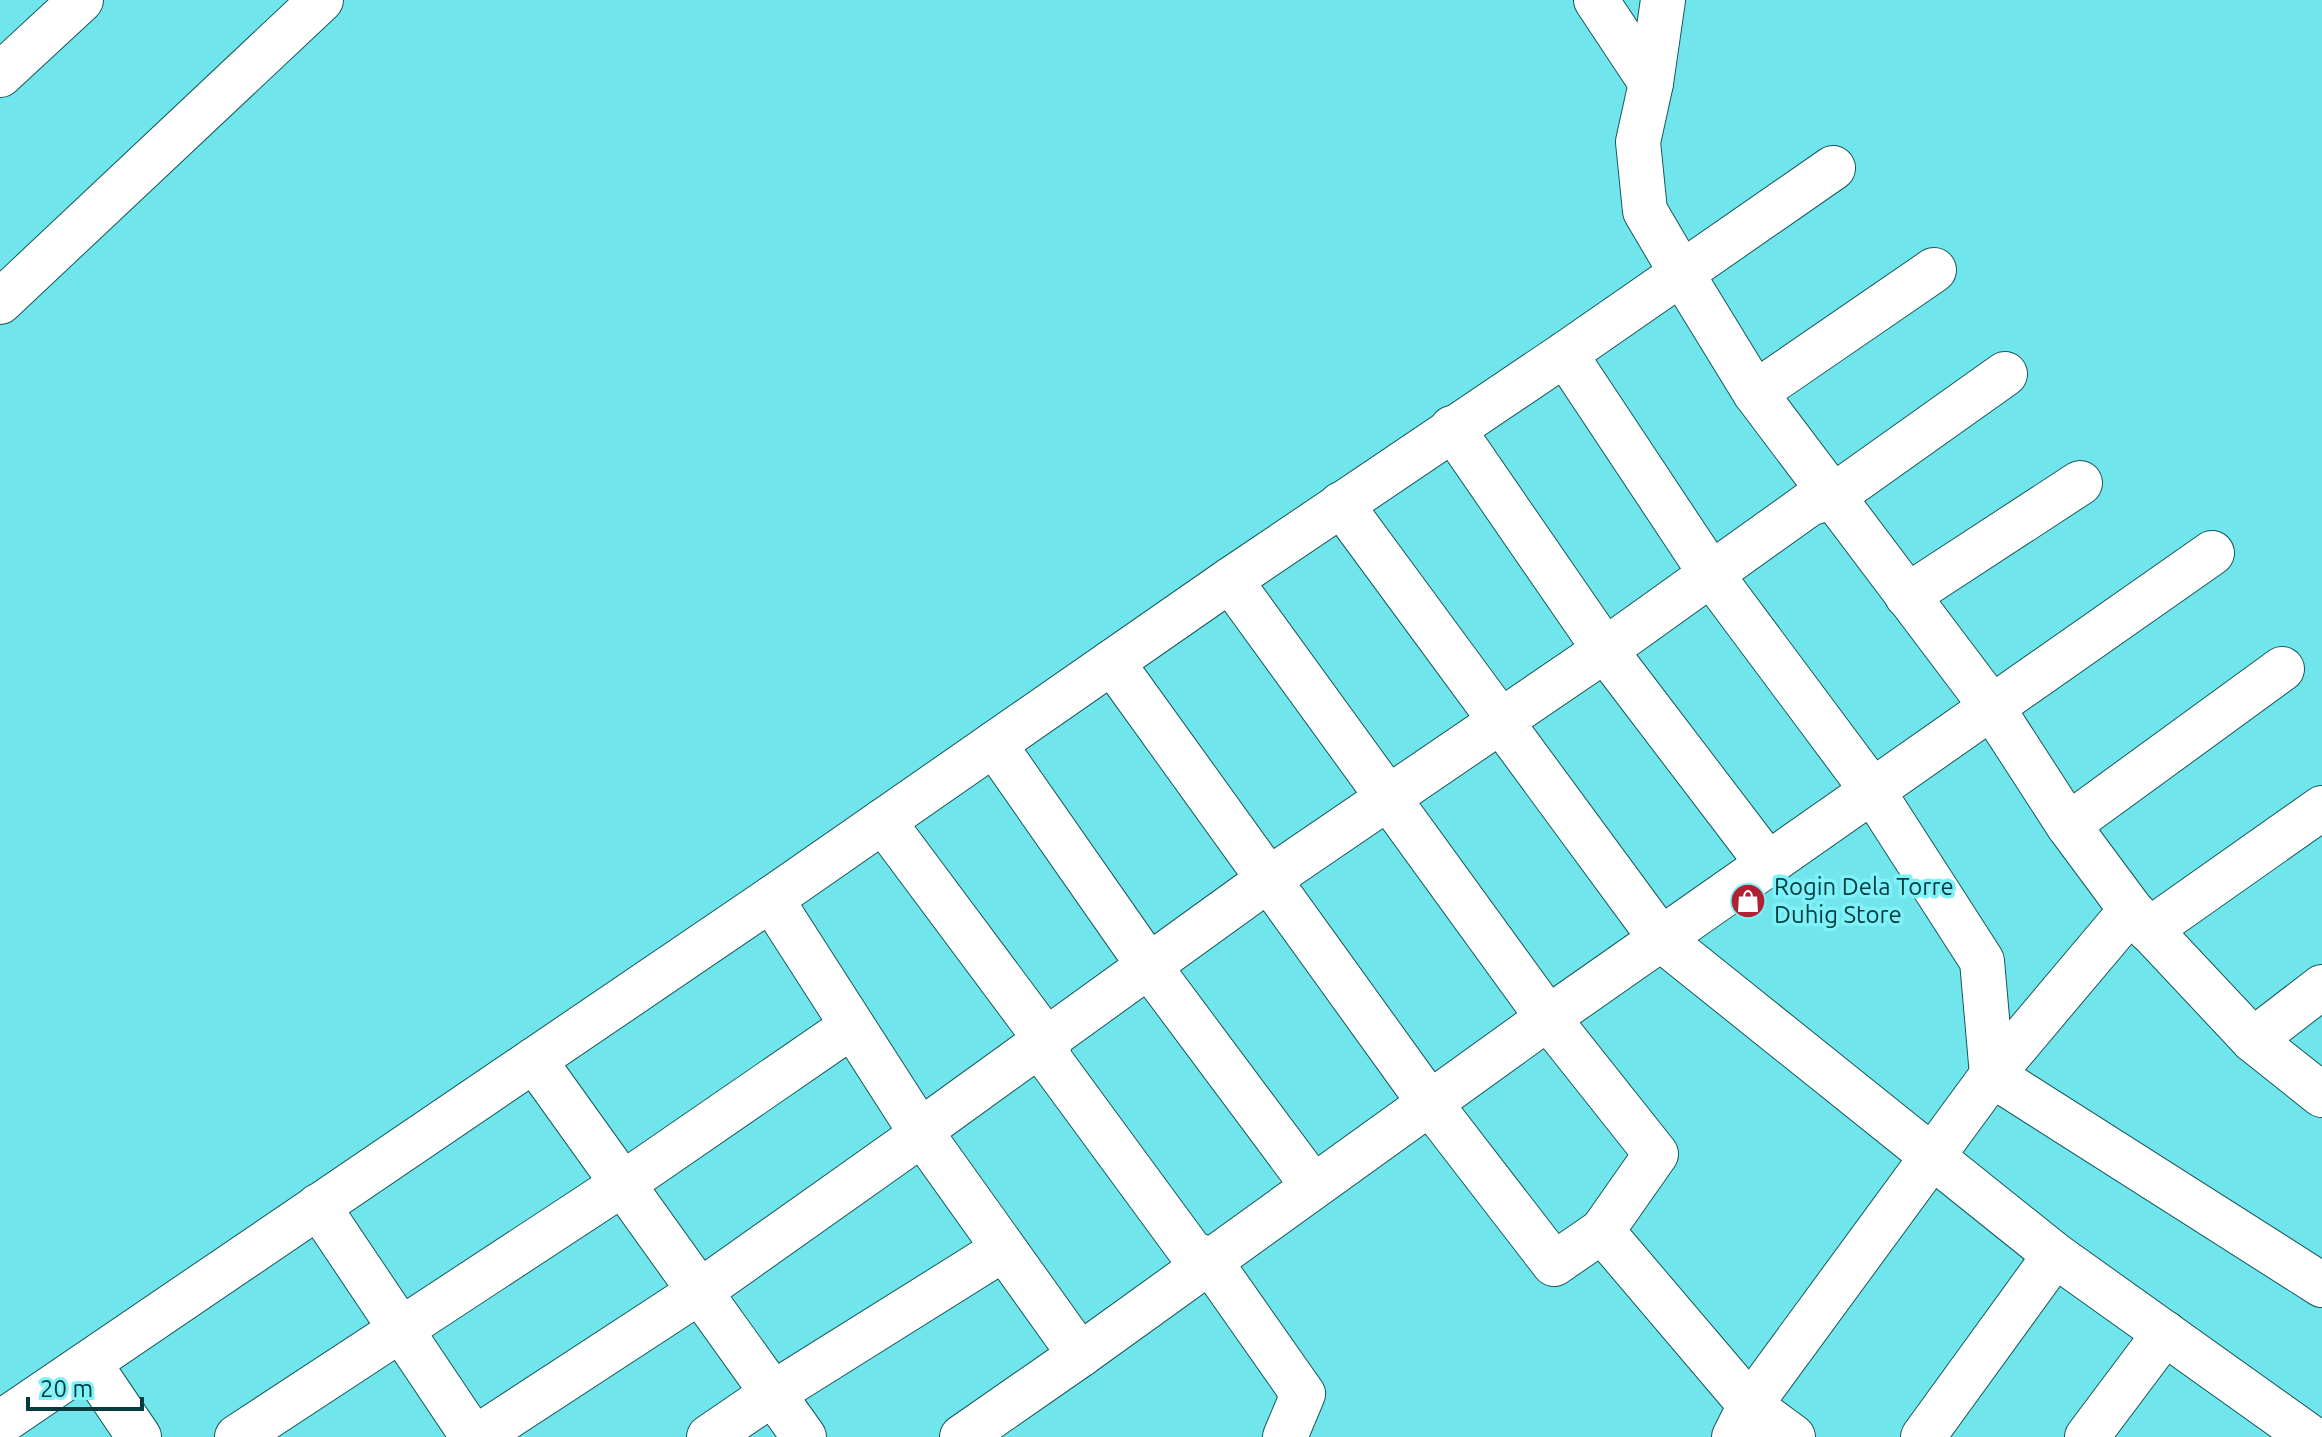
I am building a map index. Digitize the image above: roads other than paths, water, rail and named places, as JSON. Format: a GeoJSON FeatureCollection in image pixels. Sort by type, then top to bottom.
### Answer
{"type":"FeatureCollection","features":[{"type":"Feature","properties":{"kind":"street"},"geometry":{"type":"LineString","coordinates":[[0,75],[81,0]]}},
{"type":"Feature","properties":{"kind":"street"},"geometry":{"type":"LineString","coordinates":[[0,302],[321,0]]}},
{"type":"Feature","properties":{"kind":"street"},"geometry":{"type":"LineString","coordinates":[[1596,0],[1651,83]]}},
{"type":"Feature","properties":{"kind":"street"},"geometry":{"type":"LineString","coordinates":[[1663,0],[1651,83],[1638,142],[1645,211],[1682,274],[1755,393],[1991,706],[2068,825],[2140,920],[2253,1040],[2322,1095]]}},
{"type":"Feature","properties":{"kind":"street"},"geometry":{"type":"LineString","coordinates":[[0,1423],[771,899],[1230,580],[1833,168]]}},
{"type":"Feature","properties":{"kind":"street"},"geometry":{"type":"LineString","coordinates":[[1755,393],[1934,270]]}},
{"type":"Feature","properties":{"kind":"street"},"geometry":{"type":"LineString","coordinates":[[1565,354],[1711,574],[1872,790],[1982,961],[1992,1075]]}},
{"type":"Feature","properties":{"kind":"street"},"geometry":{"type":"LineString","coordinates":[[318,1206],[475,1437],[699,1292],[908,1144],[920,1131],[1269,879],[1605,650],[1809,504],[1832,497],[2005,374]]}},
{"type":"Feature","properties":{"kind":"street"},"geometry":{"type":"LineString","coordinates":[[1452,428],[1605,650],[1768,864]]}},
{"type":"Feature","properties":{"kind":"street"},"geometry":{"type":"LineString","coordinates":[[1907,596],[2080,483]]}},
{"type":"Feature","properties":{"kind":"street"},"geometry":{"type":"LineString","coordinates":[[1341,504],[1661,939],[2055,1255],[2165,1333],[2294,1433]]}},
{"type":"Feature","properties":{"kind":"street"},"geometry":{"type":"LineString","coordinates":[[962,1437],[1429,1102],[2212,553]]}},
{"type":"Feature","properties":{"kind":"street"},"geometry":{"type":"LineString","coordinates":[[1112,662],[1429,1102],[1554,1264],[1602,1231],[1656,1154],[1548,1018],[1230,580]]}},
{"type":"Feature","properties":{"kind":"street"},"geometry":{"type":"LineString","coordinates":[[2068,825],[2282,669]]}},
{"type":"Feature","properties":{"kind":"street"},"geometry":{"type":"LineString","coordinates":[[994,744],[1149,966],[1313,1186]]}},
{"type":"Feature","properties":{"kind":"street"},"geometry":{"type":"LineString","coordinates":[[1742,1421],[1992,1075],[2140,920],[2322,808]]}},
{"type":"Feature","properties":{"kind":"street"},"geometry":{"type":"LineString","coordinates":[[883,821],[1047,1041],[1050,1060],[1191,1252],[1209,1260],[1303,1394],[1285,1437]]}},
{"type":"Feature","properties":{"kind":"street"},"geometry":{"type":"LineString","coordinates":[[771,899],[920,1131],[1002,1250],[1080,1355]]}},
{"type":"Feature","properties":{"kind":"street"},"geometry":{"type":"LineString","coordinates":[[2253,1040],[2322,987]]}},
{"type":"Feature","properties":{"kind":"street"},"geometry":{"type":"LineString","coordinates":[[237,1437],[621,1185],[852,1026]]}},
{"type":"Feature","properties":{"kind":"street"},"geometry":{"type":"LineString","coordinates":[[534,1060],[804,1437]]}},
{"type":"Feature","properties":{"kind":"street"},"geometry":{"type":"LineString","coordinates":[[1992,1075],[2322,1285]]}},
{"type":"Feature","properties":{"kind":"street"},"geometry":{"type":"LineString","coordinates":[[1602,1231],[1742,1421],[1793,1437]]}},
{"type":"Feature","properties":{"kind":"street"},"geometry":{"type":"LineString","coordinates":[[709,1437],[1002,1250]]}},
{"type":"Feature","properties":{"kind":"street"},"geometry":{"type":"LineString","coordinates":[[1923,1437],[2055,1255]]}},
{"type":"Feature","properties":{"kind":"street"},"geometry":{"type":"LineString","coordinates":[[2087,1437],[2165,1333]]}},
{"type":"Feature","properties":{"kind":"street"},"geometry":{"type":"LineString","coordinates":[[89,1363],[139,1437]]}},
{"type":"Feature","properties":{"kind":"place","name":"Rogin Dela Torre Duhig Store"},"geometry":{"type":"Point","coordinates":[1748,901]}}]}
